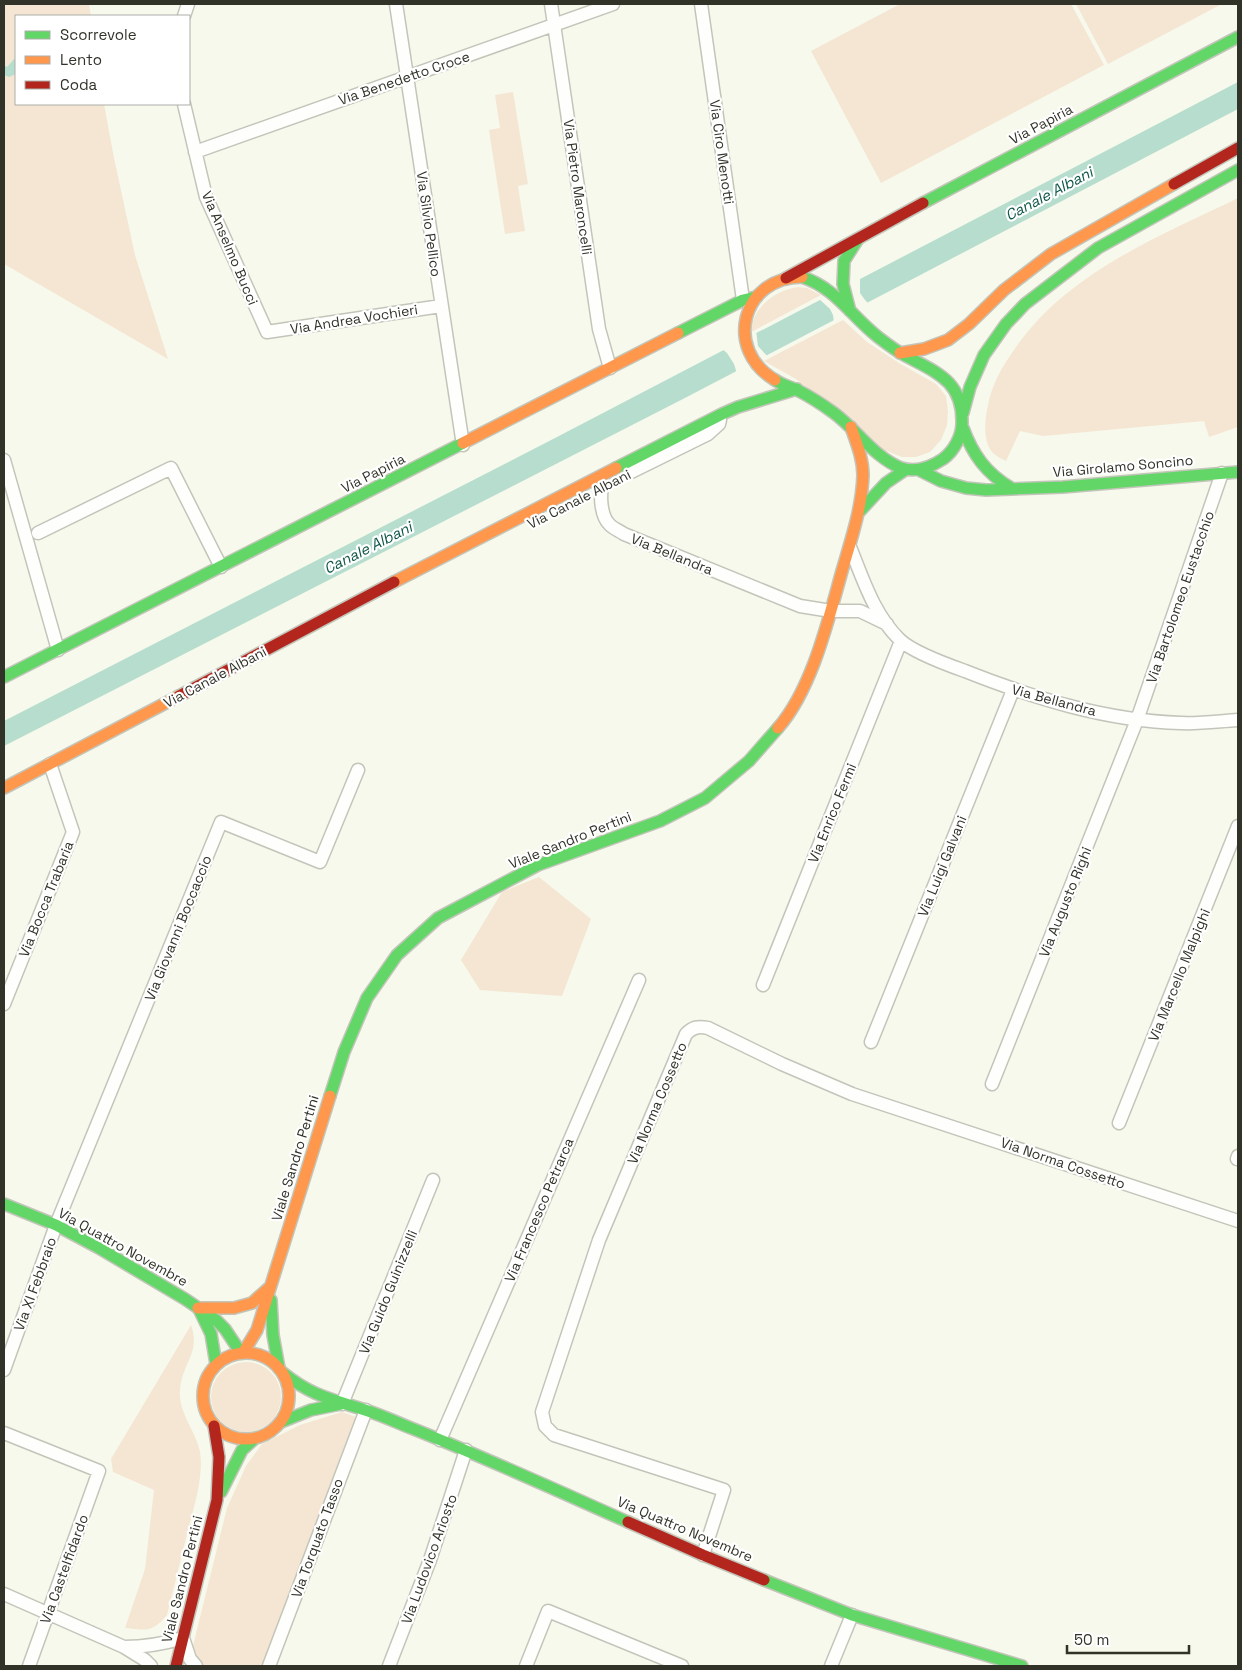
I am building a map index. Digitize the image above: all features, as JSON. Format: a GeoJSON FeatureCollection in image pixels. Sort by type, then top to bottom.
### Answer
{"type":"FeatureCollection","features":[{"type":"Feature","properties":{"kind":"main road","name":"Via Papiria"},"geometry":{"type":"LineString","coordinates":[[4,677],[744,300],[756,298],[769,287],[858,238],[1238,37]]}},
{"type":"Feature","properties":{"kind":"main road"},"geometry":{"type":"LineString","coordinates":[[900,352],[924,349],[948,340],[969,324],[1004,290],[1051,254],[1238,148]]}},
{"type":"Feature","properties":{"kind":"main road"},"geometry":{"type":"LineString","coordinates":[[1010,488],[984,469],[970,447],[963,428],[963,413],[970,387],[984,354],[1006,324],[1025,304],[1098,248],[1238,170]]}},
{"type":"Feature","properties":{"kind":"main road"},"geometry":{"type":"LineString","coordinates":[[850,311],[843,284],[844,261],[858,238]]}},
{"type":"Feature","properties":{"kind":"main road"},"geometry":{"type":"LineString","coordinates":[[786,278],[802,277],[824,285],[872,332],[900,352],[928,366],[947,381],[957,393],[963,413]]}},
{"type":"Feature","properties":{"kind":"main road"},"geometry":{"type":"LineString","coordinates":[[756,298],[748,310],[744,324],[744,340],[752,359],[763,372],[776,381],[815,400],[851,427],[894,466],[905,470],[920,471],[935,466],[949,454],[957,443],[963,428]]}},
{"type":"Feature","properties":{"kind":"main road","name":"Via Canale Albani"},"geometry":{"type":"LineString","coordinates":[[4,788],[425,566],[722,414],[738,406],[797,390]]}},
{"type":"Feature","properties":{"kind":"main road","name":"Viale Sandro Pertini"},"geometry":{"type":"LineString","coordinates":[[242,1353],[257,1330],[344,1052],[367,998],[397,955],[438,918],[538,865],[660,820],[705,798],[749,761],[787,718],[810,674],[831,611],[859,512],[863,474],[861,458],[851,427]]}},
{"type":"Feature","properties":{"kind":"main road","name":"Viale Sandro Pertini"},"geometry":{"type":"LineString","coordinates":[[859,512],[881,486],[905,470]]}},
{"type":"Feature","properties":{"kind":"main road","name":"Via Girolamo Soncino"},"geometry":{"type":"LineString","coordinates":[[920,471],[941,482],[966,488],[986,490],[1062,487],[1238,472]]}},
{"type":"Feature","properties":{"kind":"main road","name":"Via Quattro Novembre"},"geometry":{"type":"LineString","coordinates":[[4,1204],[56,1225],[99,1248],[198,1308],[220,1324],[242,1353]]}},
{"type":"Feature","properties":{"kind":"main road"},"geometry":{"type":"LineString","coordinates":[[270,1287],[252,1303],[234,1308],[198,1308],[211,1334],[216,1364],[228,1357],[242,1353],[256,1354],[269,1359],[281,1371]]}},
{"type":"Feature","properties":{"kind":"main road","name":"Viale Sandro Pertini"},"geometry":{"type":"LineString","coordinates":[[217,1500],[242,1450],[253,1440],[269,1434],[281,1422],[287,1411],[290,1398],[288,1385],[281,1371],[273,1335],[270,1287]]}},
{"type":"Feature","properties":{"kind":"main road","name":"Viale Sandro Pertini"},"geometry":{"type":"LineString","coordinates":[[176,1666],[217,1500],[219,1456],[214,1426],[204,1406],[203,1395],[204,1384],[216,1364]]}},
{"type":"Feature","properties":{"kind":"main road","name":"Via Quattro Novembre"},"geometry":{"type":"LineString","coordinates":[[281,1371],[298,1386],[312,1393],[366,1410],[466,1450],[703,1555],[852,1615],[981,1660],[1022,1666]]}},
{"type":"Feature","properties":{"kind":"main road"},"geometry":{"type":"LineString","coordinates":[[281,1422],[311,1410],[342,1404]]}},
{"type":"Feature","properties":{"kind":"main road"},"geometry":{"type":"LineString","coordinates":[[214,1426],[225,1435],[253,1440]]}},
{"type":"Feature","properties":{"kind":"street","name":"Via Silvio Pellico"},"geometry":{"type":"LineString","coordinates":[[396,4],[463,444]]}},
{"type":"Feature","properties":{"kind":"street","name":"Via Pietro Maroncelli"},"geometry":{"type":"LineString","coordinates":[[551,4],[599,330],[610,368]]}},
{"type":"Feature","properties":{"kind":"street","name":"Via Benedetto Croce"},"geometry":{"type":"LineString","coordinates":[[194,152],[613,4]]}},
{"type":"Feature","properties":{"kind":"street","name":"Via Ciro Menotti"},"geometry":{"type":"LineString","coordinates":[[701,4],[744,300]]}},
{"type":"Feature","properties":{"kind":"street","name":"Via Anselmo Bucci"},"geometry":{"type":"LineString","coordinates":[[184,105],[206,197],[267,332]]}},
{"type":"Feature","properties":{"kind":"street","name":"Via Andrea Vochieri"},"geometry":{"type":"LineString","coordinates":[[267,332],[441,306]]}},
{"type":"Feature","properties":{"kind":"street","name":"Via Canale Albani"},"geometry":{"type":"LineString","coordinates":[[425,566],[450,563],[708,434],[719,424],[722,414]]}},
{"type":"Feature","properties":{"kind":"street"},"geometry":{"type":"LineString","coordinates":[[4,460],[58,650]]}},
{"type":"Feature","properties":{"kind":"street"},"geometry":{"type":"LineString","coordinates":[[38,533],[170,468],[221,567]]}},
{"type":"Feature","properties":{"kind":"street","name":"Via Bartolomeo Eustacchio"},"geometry":{"type":"LineString","coordinates":[[1138,720],[1222,473]]}},
{"type":"Feature","properties":{"kind":"street","name":"Via Bellandra"},"geometry":{"type":"LineString","coordinates":[[602,487],[601,497],[604,515],[609,524],[624,534],[800,606],[831,611],[860,611],[887,624]]}},
{"type":"Feature","properties":{"kind":"street","name":"Via Bellandra"},"geometry":{"type":"LineString","coordinates":[[850,547],[870,597],[887,624],[901,641],[937,660],[1012,690],[1076,707],[1138,720],[1183,724],[1238,720]]}},
{"type":"Feature","properties":{"kind":"street","name":"Via Enrico Fermi"},"geometry":{"type":"LineString","coordinates":[[763,984],[901,641]]}},
{"type":"Feature","properties":{"kind":"street","name":"Via Luigi Galvani"},"geometry":{"type":"LineString","coordinates":[[871,1042],[1012,690]]}},
{"type":"Feature","properties":{"kind":"street","name":"Via Augusto Righi"},"geometry":{"type":"LineString","coordinates":[[992,1084],[1138,720]]}},
{"type":"Feature","properties":{"kind":"street","name":"Via Bocca Trabaria"},"geometry":{"type":"LineString","coordinates":[[4,1004],[73,832],[50,764]]}},
{"type":"Feature","properties":{"kind":"street","name":"Via Giovanni Boccaccio"},"geometry":{"type":"LineString","coordinates":[[56,1225],[221,822],[320,862],[358,770]]}},
{"type":"Feature","properties":{"kind":"street","name":"Via Marcello Malpighi"},"geometry":{"type":"LineString","coordinates":[[1119,1123],[1238,826]]}},
{"type":"Feature","properties":{"kind":"street","name":"Via Francesco Petrarca"},"geometry":{"type":"LineString","coordinates":[[440,1440],[639,980]]}},
{"type":"Feature","properties":{"kind":"street","name":"Via Norma Cossetto"},"geometry":{"type":"LineString","coordinates":[[703,1555],[724,1490],[554,1435],[545,1426],[542,1412],[599,1240],[686,1034],[692,1028],[700,1026],[708,1028],[745,1047],[852,1094],[1238,1221]]}},
{"type":"Feature","properties":{"kind":"street","name":"Via Guido Guinizzelli"},"geometry":{"type":"LineString","coordinates":[[342,1404],[434,1180]]}},
{"type":"Feature","properties":{"kind":"street","name":"Via XI Febbraio"},"geometry":{"type":"LineString","coordinates":[[4,1370],[56,1225]]}},
{"type":"Feature","properties":{"kind":"street","name":"Via Torquato Tasso"},"geometry":{"type":"LineString","coordinates":[[269,1666],[366,1410]]}},
{"type":"Feature","properties":{"kind":"street","name":"Via Castelfidardo"},"geometry":{"type":"LineString","coordinates":[[4,1433],[98,1471],[29,1666]]}},
{"type":"Feature","properties":{"kind":"street","name":"Via Ludovico Ariosto"},"geometry":{"type":"LineString","coordinates":[[389,1666],[430,1560],[466,1450]]}},
{"type":"Feature","properties":{"kind":"street"},"geometry":{"type":"LineString","coordinates":[[4,1594],[124,1647],[145,1660],[150,1666]]}},
{"type":"Feature","properties":{"kind":"street"},"geometry":{"type":"LineString","coordinates":[[526,1666],[548,1611],[682,1666]]}},
{"type":"Feature","properties":{"kind":"street"},"geometry":{"type":"LineString","coordinates":[[831,1666],[852,1615]]}},
{"type":"Feature","properties":{"kind":"street"},"geometry":{"type":"LineString","coordinates":[[124,1647],[146,1647],[183,1638],[190,1659],[196,1666]]}},
{"type":"Feature","properties":{"kind":"shaded area"},"geometry":{"type":"Polygon","coordinates":[[[4,4],[89,4],[91,15],[15,15],[15,105],[104,105],[135,255],[168,359],[4,264],[4,4]]]}},
{"type":"Feature","properties":{"kind":"shaded area"},"geometry":{"type":"Polygon","coordinates":[[[900,4],[1071,4],[1104,65],[881,183],[811,51],[900,4]]]}},
{"type":"Feature","properties":{"kind":"shaded area"},"geometry":{"type":"Polygon","coordinates":[[[1076,4],[1222,4],[1108,64],[1076,4]]]}},
{"type":"Feature","properties":{"kind":"shaded area"},"geometry":{"type":"Polygon","coordinates":[[[513,92],[528,184],[518,186],[525,231],[505,234],[489,130],[500,128],[495,95],[513,92]]]}},
{"type":"Feature","properties":{"kind":"shaded area"},"geometry":{"type":"Polygon","coordinates":[[[1238,198],[1238,427],[1209,437],[1204,421],[1043,436],[1020,431],[1006,461],[993,453],[987,442],[985,430],[992,390],[1005,363],[1035,323],[1060,299],[1087,278],[1115,260],[1177,227],[1238,198]]]}},
{"type":"Feature","properties":{"kind":"shaded area"},"geometry":{"type":"Polygon","coordinates":[[[798,287],[807,288],[821,295],[751,332],[752,323],[756,315],[767,301],[782,292],[798,287]]]}},
{"type":"Feature","properties":{"kind":"shaded area"},"geometry":{"type":"Polygon","coordinates":[[[843,320],[867,342],[936,384],[946,396],[947,425],[941,440],[930,452],[916,457],[902,457],[882,449],[796,379],[764,361],[843,320]]]}},
{"type":"Feature","properties":{"kind":"shaded area"},"geometry":{"type":"Polygon","coordinates":[[[539,877],[591,919],[562,996],[480,990],[461,960],[502,892],[539,877]]]}},
{"type":"Feature","properties":{"kind":"shaded area"},"geometry":{"type":"Polygon","coordinates":[[[191,1325],[194,1343],[181,1381],[180,1398],[184,1414],[200,1452],[200,1481],[167,1615],[153,1628],[125,1628],[145,1569],[154,1490],[113,1472],[111,1459],[191,1325]]]}},
{"type":"Feature","properties":{"kind":"shaded area"},"geometry":{"type":"Polygon","coordinates":[[[239,1362],[253,1362],[266,1368],[275,1377],[281,1390],[279,1410],[271,1422],[253,1432],[239,1432],[226,1426],[217,1417],[211,1404],[211,1390],[217,1377],[226,1368],[239,1362]]]}},
{"type":"Feature","properties":{"kind":"shaded area"},"geometry":{"type":"Polygon","coordinates":[[[342,1412],[356,1417],[264,1666],[188,1666],[227,1508],[246,1466],[262,1444],[300,1425],[342,1412]]]}},
{"type":"Feature","properties":{"kind":"water"},"geometry":{"type":"Polygon","coordinates":[[[15,58],[15,74],[9,77],[4,75],[4,65],[7,67],[15,58]]]}},
{"type":"Feature","properties":{"kind":"water","name":"Canale Albani"},"geometry":{"type":"Polygon","coordinates":[[[1238,82],[1238,109],[681,400],[4,746],[4,721],[557,437],[1238,82]]]}},
{"type":"Feature","properties":{"kind":"pier"},"geometry":{"type":"Polygon","coordinates":[[[860,276],[860,293],[869,304],[834,323],[830,309],[818,298],[860,276]]]}},
{"type":"Feature","properties":{"kind":"pier"},"geometry":{"type":"Polygon","coordinates":[[[756,330],[758,346],[768,357],[737,374],[734,364],[727,353],[721,348],[756,330]]]}},
{"type":"Feature","properties":{"kind":"traffic: fast"},"geometry":{"type":"LineString","coordinates":[[923,203],[1238,37]]}},
{"type":"Feature","properties":{"kind":"traffic: fast"},"geometry":{"type":"LineString","coordinates":[[963,413],[970,387],[984,355],[1006,324],[1025,304],[1098,248],[1238,170]]}},
{"type":"Feature","properties":{"kind":"traffic: fast"},"geometry":{"type":"LineString","coordinates":[[850,311],[843,284],[844,261],[858,239]]}},
{"type":"Feature","properties":{"kind":"traffic: fast"},"geometry":{"type":"LineString","coordinates":[[775,380],[803,393],[826,407],[882,457],[901,468],[912,470],[928,467],[938,462],[951,452],[961,433],[961,409],[958,398],[953,388],[946,381],[938,374],[902,354],[878,337],[834,295],[814,282],[802,277]]}},
{"type":"Feature","properties":{"kind":"traffic: fast"},"geometry":{"type":"LineString","coordinates":[[678,333],[743,300],[756,297]]}},
{"type":"Feature","properties":{"kind":"traffic: fast"},"geometry":{"type":"LineString","coordinates":[[616,468],[738,407],[797,389]]}},
{"type":"Feature","properties":{"kind":"traffic: fast"},"geometry":{"type":"LineString","coordinates":[[963,428],[971,447],[987,470],[1011,488]]}},
{"type":"Feature","properties":{"kind":"traffic: fast"},"geometry":{"type":"LineString","coordinates":[[4,677],[463,443]]}},
{"type":"Feature","properties":{"kind":"traffic: fast"},"geometry":{"type":"LineString","coordinates":[[860,511],[886,483],[905,470]]}},
{"type":"Feature","properties":{"kind":"traffic: fast"},"geometry":{"type":"LineString","coordinates":[[921,471],[941,481],[966,488],[986,490],[1063,487],[1238,472]]}},
{"type":"Feature","properties":{"kind":"traffic: fast"},"geometry":{"type":"LineString","coordinates":[[330,1096],[344,1052],[367,998],[397,955],[438,918],[538,865],[660,821],[705,798],[749,761],[778,728]]}},
{"type":"Feature","properties":{"kind":"traffic: fast"},"geometry":{"type":"LineString","coordinates":[[4,1204],[56,1225],[185,1299],[216,1320],[225,1329],[241,1353]]}},
{"type":"Feature","properties":{"kind":"traffic: fast"},"geometry":{"type":"LineString","coordinates":[[271,1300],[273,1335],[279,1368]]}},
{"type":"Feature","properties":{"kind":"traffic: fast"},"geometry":{"type":"LineString","coordinates":[[199,1309],[211,1334],[216,1364]]}},
{"type":"Feature","properties":{"kind":"traffic: fast"},"geometry":{"type":"LineString","coordinates":[[283,1373],[303,1387],[322,1396],[377,1414],[438,1439],[628,1522]]}},
{"type":"Feature","properties":{"kind":"traffic: fast"},"geometry":{"type":"LineString","coordinates":[[281,1422],[311,1410],[341,1404]]}},
{"type":"Feature","properties":{"kind":"traffic: fast"},"geometry":{"type":"LineString","coordinates":[[221,1492],[242,1450],[253,1440]]}},
{"type":"Feature","properties":{"kind":"traffic: fast"},"geometry":{"type":"LineString","coordinates":[[764,1580],[852,1615],[1022,1666]]}},
{"type":"Feature","properties":{"kind":"traffic: slow"},"geometry":{"type":"LineString","coordinates":[[900,353],[924,349],[948,340],[969,324],[1004,290],[1051,254],[1174,184]]}},
{"type":"Feature","properties":{"kind":"traffic: slow"},"geometry":{"type":"LineString","coordinates":[[775,380],[759,367],[749,351],[745,334],[746,317],[753,301],[765,289],[781,280],[802,277]]}},
{"type":"Feature","properties":{"kind":"traffic: slow"},"geometry":{"type":"LineString","coordinates":[[463,443],[678,333]]}},
{"type":"Feature","properties":{"kind":"traffic: slow"},"geometry":{"type":"LineString","coordinates":[[778,728],[800,694],[818,654],[856,524],[861,500],[863,469],[861,456],[851,427]]}},
{"type":"Feature","properties":{"kind":"traffic: slow"},"geometry":{"type":"LineString","coordinates":[[394,582],[616,468]]}},
{"type":"Feature","properties":{"kind":"traffic: slow"},"geometry":{"type":"LineString","coordinates":[[4,788],[179,696]]}},
{"type":"Feature","properties":{"kind":"traffic: slow"},"geometry":{"type":"LineString","coordinates":[[243,1353],[257,1330],[330,1096]]}},
{"type":"Feature","properties":{"kind":"traffic: slow"},"geometry":{"type":"LineString","coordinates":[[198,1308],[234,1308],[252,1303],[270,1287]]}},
{"type":"Feature","properties":{"kind":"traffic: slow"},"geometry":{"type":"LineString","coordinates":[[246,1353],[263,1356],[277,1365],[286,1379],[289,1396],[286,1413],[277,1427],[263,1436],[246,1439],[229,1436],[215,1427],[206,1413],[203,1396],[206,1379],[215,1365],[229,1356],[246,1353]]}},
{"type":"Feature","properties":{"kind":"traffic: jam"},"geometry":{"type":"LineString","coordinates":[[1174,184],[1238,148]]}},
{"type":"Feature","properties":{"kind":"traffic: jam"},"geometry":{"type":"LineString","coordinates":[[786,278],[923,203]]}},
{"type":"Feature","properties":{"kind":"traffic: jam"},"geometry":{"type":"LineString","coordinates":[[179,696],[394,582]]}},
{"type":"Feature","properties":{"kind":"traffic: jam"},"geometry":{"type":"LineString","coordinates":[[176,1666],[217,1500],[219,1457],[214,1426]]}},
{"type":"Feature","properties":{"kind":"traffic: jam"},"geometry":{"type":"LineString","coordinates":[[628,1522],[764,1580]]}}]}
